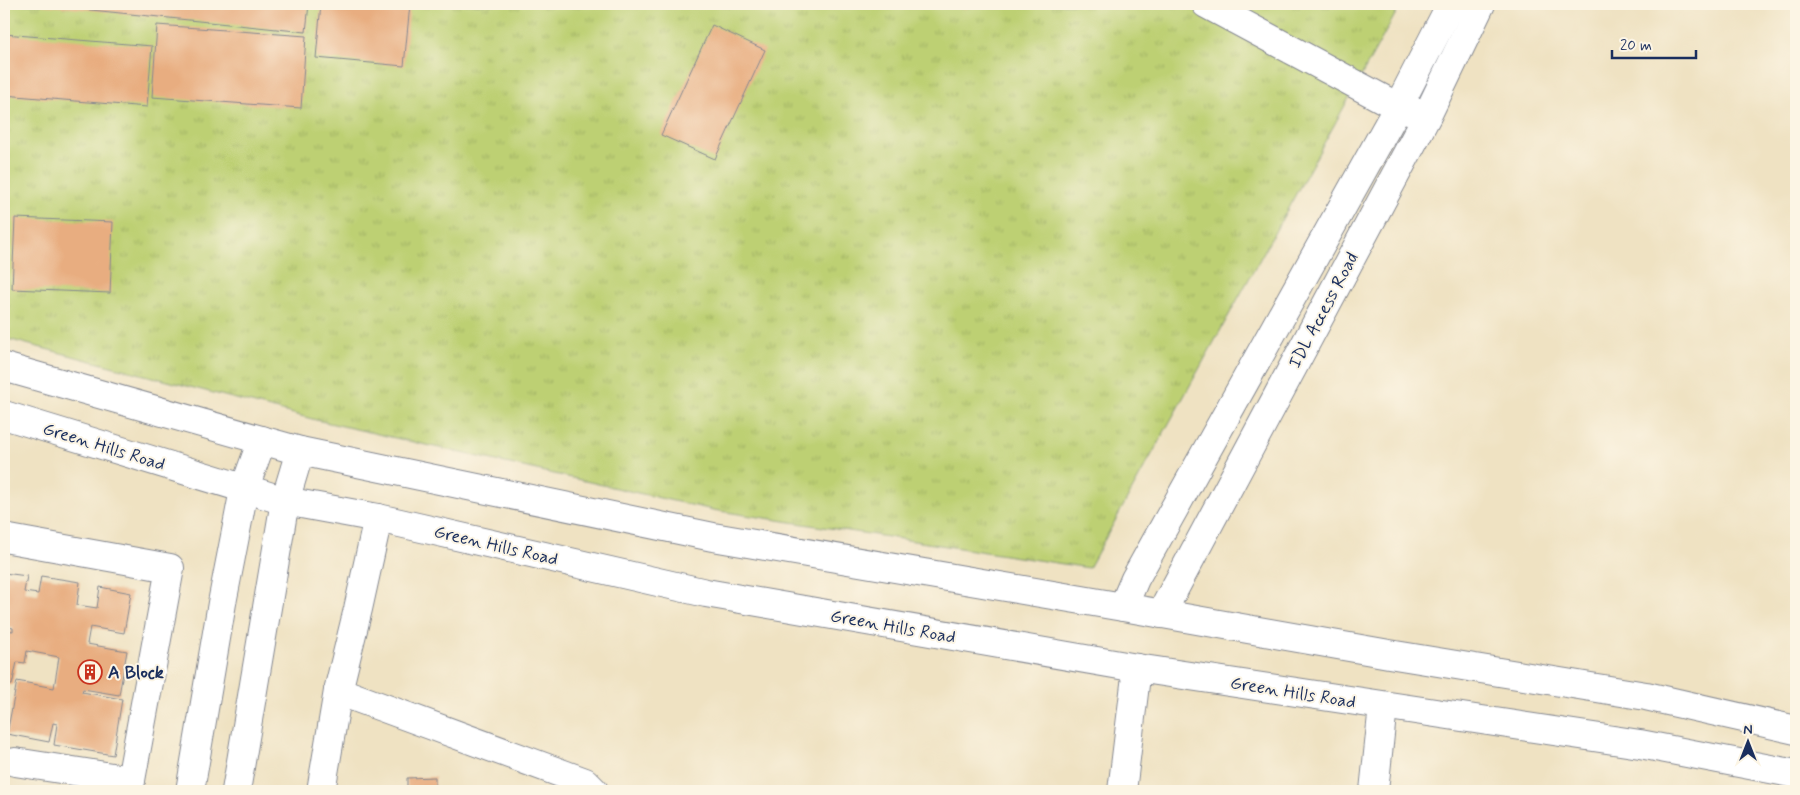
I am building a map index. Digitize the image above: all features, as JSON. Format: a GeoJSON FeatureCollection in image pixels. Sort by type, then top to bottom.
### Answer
{"type":"FeatureCollection","features":[{"type":"Feature","properties":{"kind":"street"},"geometry":{"type":"LineString","coordinates":[[1206,4],[1398,107],[1427,116]]}},
{"type":"Feature","properties":{"kind":"street"},"geometry":{"type":"LineString","coordinates":[[1123,607],[1135,579],[1398,107],[1451,4]]}},
{"type":"Feature","properties":{"kind":"street","name":"IDL Access Road"},"geometry":{"type":"LineString","coordinates":[[1161,614],[1427,116],[1481,4]]}},
{"type":"Feature","properties":{"kind":"street"},"geometry":{"type":"LineString","coordinates":[[4,367],[300,451],[713,537],[1389,654],[1646,696],[1796,730]]}},
{"type":"Feature","properties":{"kind":"street","name":"Green Hills Road"},"geometry":{"type":"LineString","coordinates":[[4,415],[285,501],[378,518],[706,593],[1137,668],[1640,744],[1796,774]]}},
{"type":"Feature","properties":{"kind":"street"},"geometry":{"type":"LineString","coordinates":[[190,791],[222,603],[244,490],[262,440]]}},
{"type":"Feature","properties":{"kind":"street"},"geometry":{"type":"LineString","coordinates":[[236,791],[285,501],[300,451]]}},
{"type":"Feature","properties":{"kind":"street"},"geometry":{"type":"LineString","coordinates":[[321,791],[338,690],[378,518]]}},
{"type":"Feature","properties":{"kind":"street"},"geometry":{"type":"LineString","coordinates":[[4,538],[170,568],[130,785],[15,762]]}},
{"type":"Feature","properties":{"kind":"street"},"geometry":{"type":"LineString","coordinates":[[1122,791],[1137,668]]}},
{"type":"Feature","properties":{"kind":"street"},"geometry":{"type":"LineString","coordinates":[[338,690],[585,782],[594,791]]}},
{"type":"Feature","properties":{"kind":"street"},"geometry":{"type":"LineString","coordinates":[[1374,791],[1383,706]]}},
{"type":"Feature","properties":{"kind":"green space"},"geometry":{"type":"Polygon","coordinates":[[[4,4],[1401,4],[1089,568],[713,510],[316,420],[4,338],[4,4]]]}},
{"type":"Feature","properties":{"kind":"building"},"geometry":{"type":"Polygon","coordinates":[[[42,4],[309,4],[306,32],[42,4]]]}},
{"type":"Feature","properties":{"kind":"building"},"geometry":{"type":"Polygon","coordinates":[[[321,4],[410,4],[404,66],[316,58],[321,4]]]}},
{"type":"Feature","properties":{"kind":"building"},"geometry":{"type":"Polygon","coordinates":[[[955,4],[967,4],[965,9],[955,4]]]}},
{"type":"Feature","properties":{"kind":"building"},"geometry":{"type":"Polygon","coordinates":[[[157,25],[306,36],[301,108],[152,97],[157,25]]]}},
{"type":"Feature","properties":{"kind":"building"},"geometry":{"type":"Polygon","coordinates":[[[712,25],[765,50],[715,159],[661,135],[712,25]]]}},
{"type":"Feature","properties":{"kind":"building"},"geometry":{"type":"Polygon","coordinates":[[[4,34],[152,46],[147,107],[4,95],[4,34]]]}},
{"type":"Feature","properties":{"kind":"building"},"geometry":{"type":"Polygon","coordinates":[[[4,217],[9,218],[5,278],[4,278],[4,217]]]}},
{"type":"Feature","properties":{"kind":"building"},"geometry":{"type":"Polygon","coordinates":[[[15,218],[113,222],[110,293],[12,289],[15,218]]]}},
{"type":"Feature","properties":{"kind":"building","name":"A Block"},"geometry":{"type":"Polygon","coordinates":[[[4,573],[27,576],[24,592],[38,594],[41,576],[80,582],[77,605],[97,608],[100,587],[131,593],[124,633],[90,627],[87,644],[127,651],[119,695],[83,689],[82,692],[122,699],[113,755],[54,745],[57,724],[53,723],[49,742],[7,734],[17,681],[54,688],[59,657],[27,651],[25,663],[17,662],[12,685],[4,684],[4,630],[13,631],[13,628],[4,626],[4,573]]]}},
{"type":"Feature","properties":{"kind":"building"},"geometry":{"type":"Polygon","coordinates":[[[435,777],[435,791],[407,791],[407,778],[435,777]]]}},
{"type":"Feature","properties":{"kind":"building"},"geometry":{"type":"Polygon","coordinates":[[[4,787],[22,790],[22,791],[4,791],[4,787]]]}},
{"type":"Feature","properties":{"kind":"place","name":"A Block"},"geometry":{"type":"Point","coordinates":[90,672]}}]}
